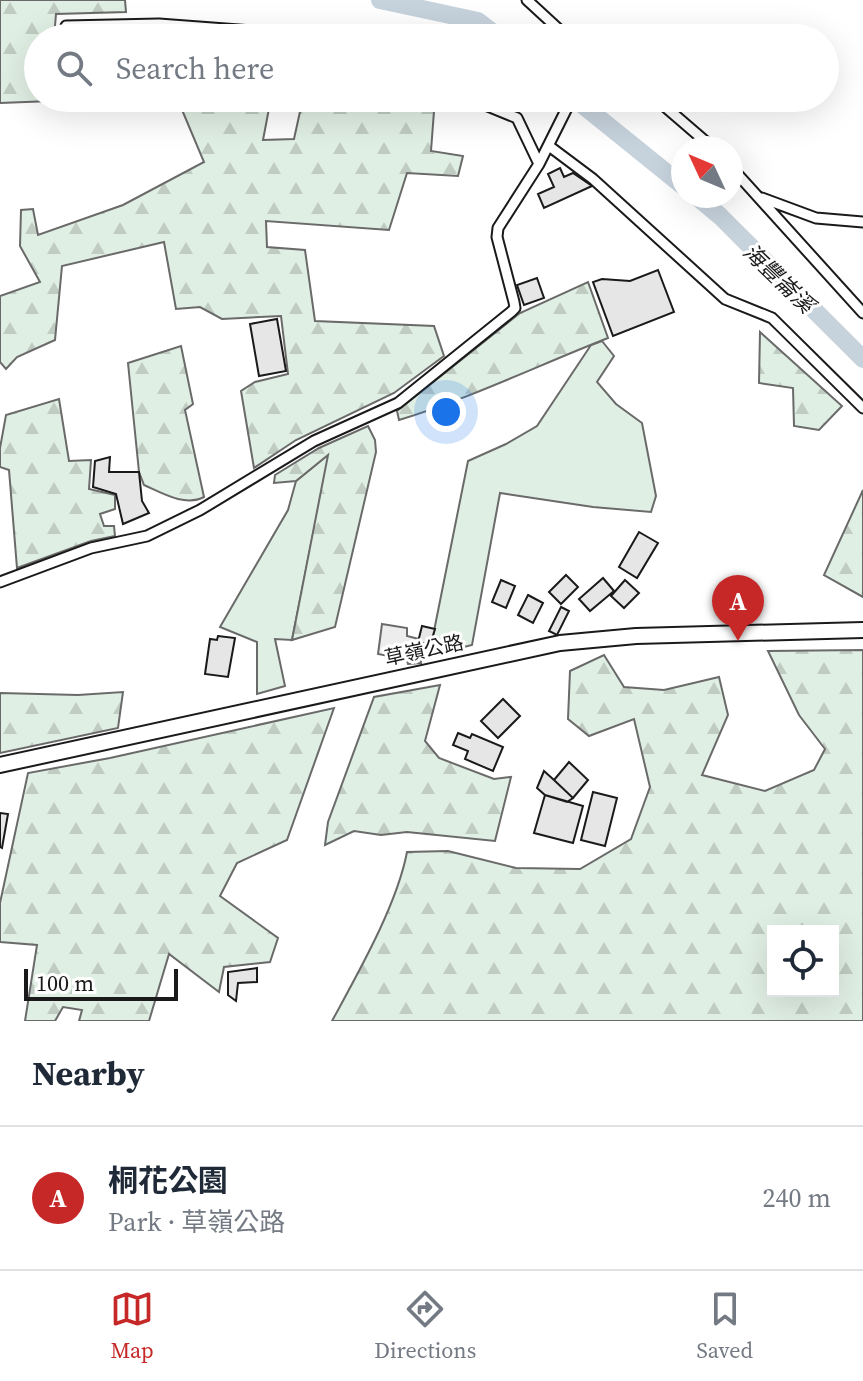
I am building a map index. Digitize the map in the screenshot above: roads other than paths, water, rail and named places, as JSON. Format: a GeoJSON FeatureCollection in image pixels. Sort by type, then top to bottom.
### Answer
{"type":"FeatureCollection","features":[{"type":"Feature","properties":{"kind":"main road","name":"草嶺公路"},"geometry":{"type":"LineString","coordinates":[[0,765],[560,643],[636,636],[863,630]]}},
{"type":"Feature","properties":{"kind":"street"},"geometry":{"type":"LineString","coordinates":[[527,0],[553,24]]}},
{"type":"Feature","properties":{"kind":"street"},"geometry":{"type":"LineString","coordinates":[[502,112],[517,118],[539,164]]}},
{"type":"Feature","properties":{"kind":"street"},"geometry":{"type":"LineString","coordinates":[[0,582],[91,548],[147,536],[200,510],[314,441],[398,403],[515,308],[497,237],[498,228],[539,164],[565,112]]}},
{"type":"Feature","properties":{"kind":"street"},"geometry":{"type":"LineString","coordinates":[[671,112],[699,136]]}},
{"type":"Feature","properties":{"kind":"street"},"geometry":{"type":"LineString","coordinates":[[549,146],[593,179],[725,299],[772,318],[863,408]]}},
{"type":"Feature","properties":{"kind":"street"},"geometry":{"type":"LineString","coordinates":[[743,179],[863,313]]}},
{"type":"Feature","properties":{"kind":"street"},"geometry":{"type":"LineString","coordinates":[[761,198],[816,218],[863,222]]}},
{"type":"Feature","properties":{"kind":"waterway","name":"海豐崙溪"},"geometry":{"type":"LineString","coordinates":[[380,0],[482,24]]}},
{"type":"Feature","properties":{"kind":"waterway","name":"海豐崙溪"},"geometry":{"type":"LineString","coordinates":[[591,112],[671,176]]}},
{"type":"Feature","properties":{"kind":"waterway","name":"海豐崙溪"},"geometry":{"type":"LineString","coordinates":[[710,208],[863,359]]}},
{"type":"Feature","properties":{"kind":"place","name":"桐花公園"},"geometry":{"type":"Point","coordinates":[738,641]}}]}
